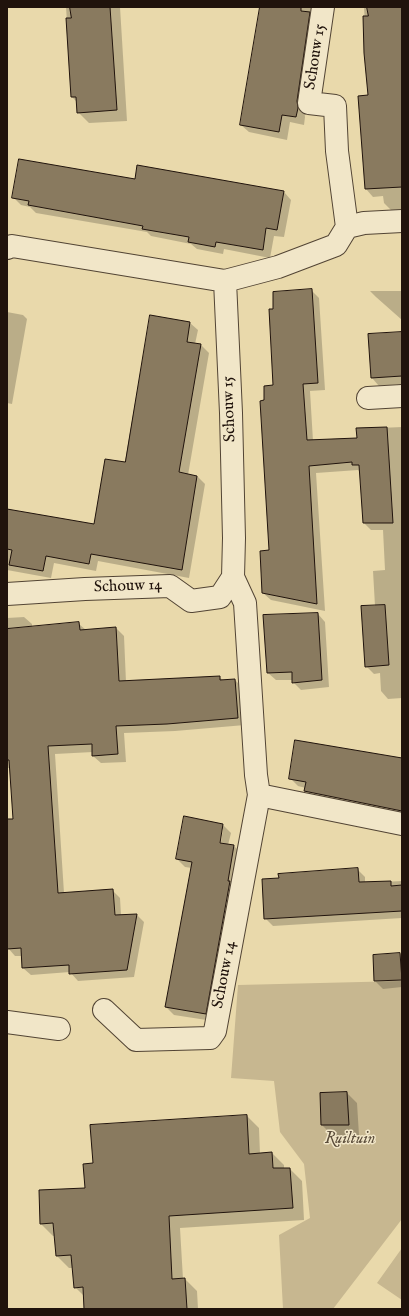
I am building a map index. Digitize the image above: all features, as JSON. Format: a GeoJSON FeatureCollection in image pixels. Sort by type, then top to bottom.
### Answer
{"type":"FeatureCollection","features":[{"type":"Feature","properties":{"kind":"street","name":"Schouw 15"},"geometry":{"type":"LineString","coordinates":[[323,7],[309,103],[335,106],[337,151],[347,227]]}},
{"type":"Feature","properties":{"kind":"street"},"geometry":{"type":"LineString","coordinates":[[7,248],[12,246],[225,281],[278,267],[336,244],[347,227],[364,223],[402,221]]}},
{"type":"Feature","properties":{"kind":"street","name":"Schouw 15"},"geometry":{"type":"LineString","coordinates":[[225,281],[231,413],[234,538]]}},
{"type":"Feature","properties":{"kind":"street"},"geometry":{"type":"LineString","coordinates":[[368,398],[402,396]]}},
{"type":"Feature","properties":{"kind":"street","name":"Schouw 14"},"geometry":{"type":"LineString","coordinates":[[104,1010],[136,1040],[210,1038],[215,1031],[259,795],[256,775],[245,603],[233,577],[234,538]]}},
{"type":"Feature","properties":{"kind":"street","name":"Schouw 14"},"geometry":{"type":"LineString","coordinates":[[7,594],[84,589],[170,586],[192,600],[220,597],[233,577]]}},
{"type":"Feature","properties":{"kind":"street"},"geometry":{"type":"LineString","coordinates":[[259,795],[402,824]]}},
{"type":"Feature","properties":{"kind":"street"},"geometry":{"type":"LineString","coordinates":[[7,1022],[59,1029]]}},
{"type":"Feature","properties":{"kind":"green space","name":"Ruiltuin"},"geometry":{"type":"Polygon","coordinates":[[[402,981],[402,1219],[333,1309],[283,1309],[279,1235],[310,1218],[304,1164],[280,1132],[274,1081],[231,1078],[238,985],[402,981]]]}},
{"type":"Feature","properties":{"kind":"green space"},"geometry":{"type":"Polygon","coordinates":[[[402,1248],[402,1300],[377,1283],[402,1248]]]}},
{"type":"Feature","properties":{"kind":"building"},"geometry":{"type":"Polygon","coordinates":[[[70,7],[110,7],[117,110],[77,113],[76,97],[71,97],[66,18],[71,18],[70,7]]]}},
{"type":"Feature","properties":{"kind":"building"},"geometry":{"type":"Polygon","coordinates":[[[260,7],[301,7],[301,11],[310,12],[296,117],[282,115],[279,132],[240,125],[260,7]]]}},
{"type":"Feature","properties":{"kind":"building"},"geometry":{"type":"Polygon","coordinates":[[[367,7],[402,7],[402,187],[365,189],[358,96],[368,95],[364,53],[363,16],[368,16],[367,7]]]}},
{"type":"Feature","properties":{"kind":"building"},"geometry":{"type":"Polygon","coordinates":[[[19,159],[135,179],[137,165],[284,191],[277,230],[266,228],[263,250],[216,242],[215,247],[188,242],[189,237],[142,229],[143,226],[28,205],[29,201],[12,198],[19,159]]]}},
{"type":"Feature","properties":{"kind":"building"},"geometry":{"type":"Polygon","coordinates":[[[312,289],[318,383],[303,384],[307,440],[357,438],[356,428],[387,427],[393,523],[363,523],[359,465],[352,465],[352,462],[309,466],[317,604],[262,593],[260,551],[269,550],[260,401],[264,400],[264,386],[273,385],[269,309],[273,309],[273,292],[312,289]]]}},
{"type":"Feature","properties":{"kind":"building"},"geometry":{"type":"Polygon","coordinates":[[[150,315],[190,322],[187,342],[201,344],[179,472],[197,476],[182,570],[91,554],[89,564],[46,556],[43,571],[9,565],[12,550],[7,549],[7,509],[94,524],[105,459],[125,462],[150,315]]]}},
{"type":"Feature","properties":{"kind":"building"},"geometry":{"type":"Polygon","coordinates":[[[402,332],[402,376],[371,378],[368,334],[402,332]]]}},
{"type":"Feature","properties":{"kind":"building"},"geometry":{"type":"Polygon","coordinates":[[[385,605],[389,665],[365,667],[361,606],[385,605]]]}},
{"type":"Feature","properties":{"kind":"building"},"geometry":{"type":"Polygon","coordinates":[[[318,613],[322,680],[292,683],[292,672],[267,673],[263,615],[318,613]]]}},
{"type":"Feature","properties":{"kind":"building"},"geometry":{"type":"Polygon","coordinates":[[[79,622],[80,630],[116,627],[119,681],[220,676],[220,680],[235,679],[238,718],[167,724],[116,726],[118,754],[92,756],[92,744],[48,746],[58,893],[113,889],[115,915],[137,914],[127,970],[69,974],[69,965],[22,968],[21,948],[7,949],[7,819],[13,819],[9,760],[7,760],[7,629],[79,622]]]}},
{"type":"Feature","properties":{"kind":"building"},"geometry":{"type":"Polygon","coordinates":[[[295,740],[402,758],[402,811],[304,791],[306,782],[289,779],[295,740]]]}},
{"type":"Feature","properties":{"kind":"building"},"geometry":{"type":"Polygon","coordinates":[[[184,816],[223,824],[220,843],[234,845],[228,881],[230,881],[206,1014],[165,1007],[192,862],[176,859],[184,816]]]}},
{"type":"Feature","properties":{"kind":"building"},"geometry":{"type":"Polygon","coordinates":[[[358,868],[359,882],[391,881],[391,886],[402,885],[402,911],[264,919],[262,879],[279,878],[278,874],[358,868]]]}},
{"type":"Feature","properties":{"kind":"building"},"geometry":{"type":"Polygon","coordinates":[[[400,953],[402,980],[374,981],[373,955],[400,953]]]}},
{"type":"Feature","properties":{"kind":"building"},"geometry":{"type":"Polygon","coordinates":[[[347,1092],[349,1125],[321,1125],[320,1093],[347,1092]]]}},
{"type":"Feature","properties":{"kind":"building"},"geometry":{"type":"Polygon","coordinates":[[[247,1115],[249,1154],[272,1152],[273,1168],[290,1168],[293,1208],[169,1216],[172,1279],[185,1278],[187,1309],[84,1309],[83,1287],[74,1288],[71,1255],[56,1256],[53,1223],[40,1224],[39,1190],[85,1188],[83,1164],[93,1163],[90,1125],[247,1115]]]}}]}
